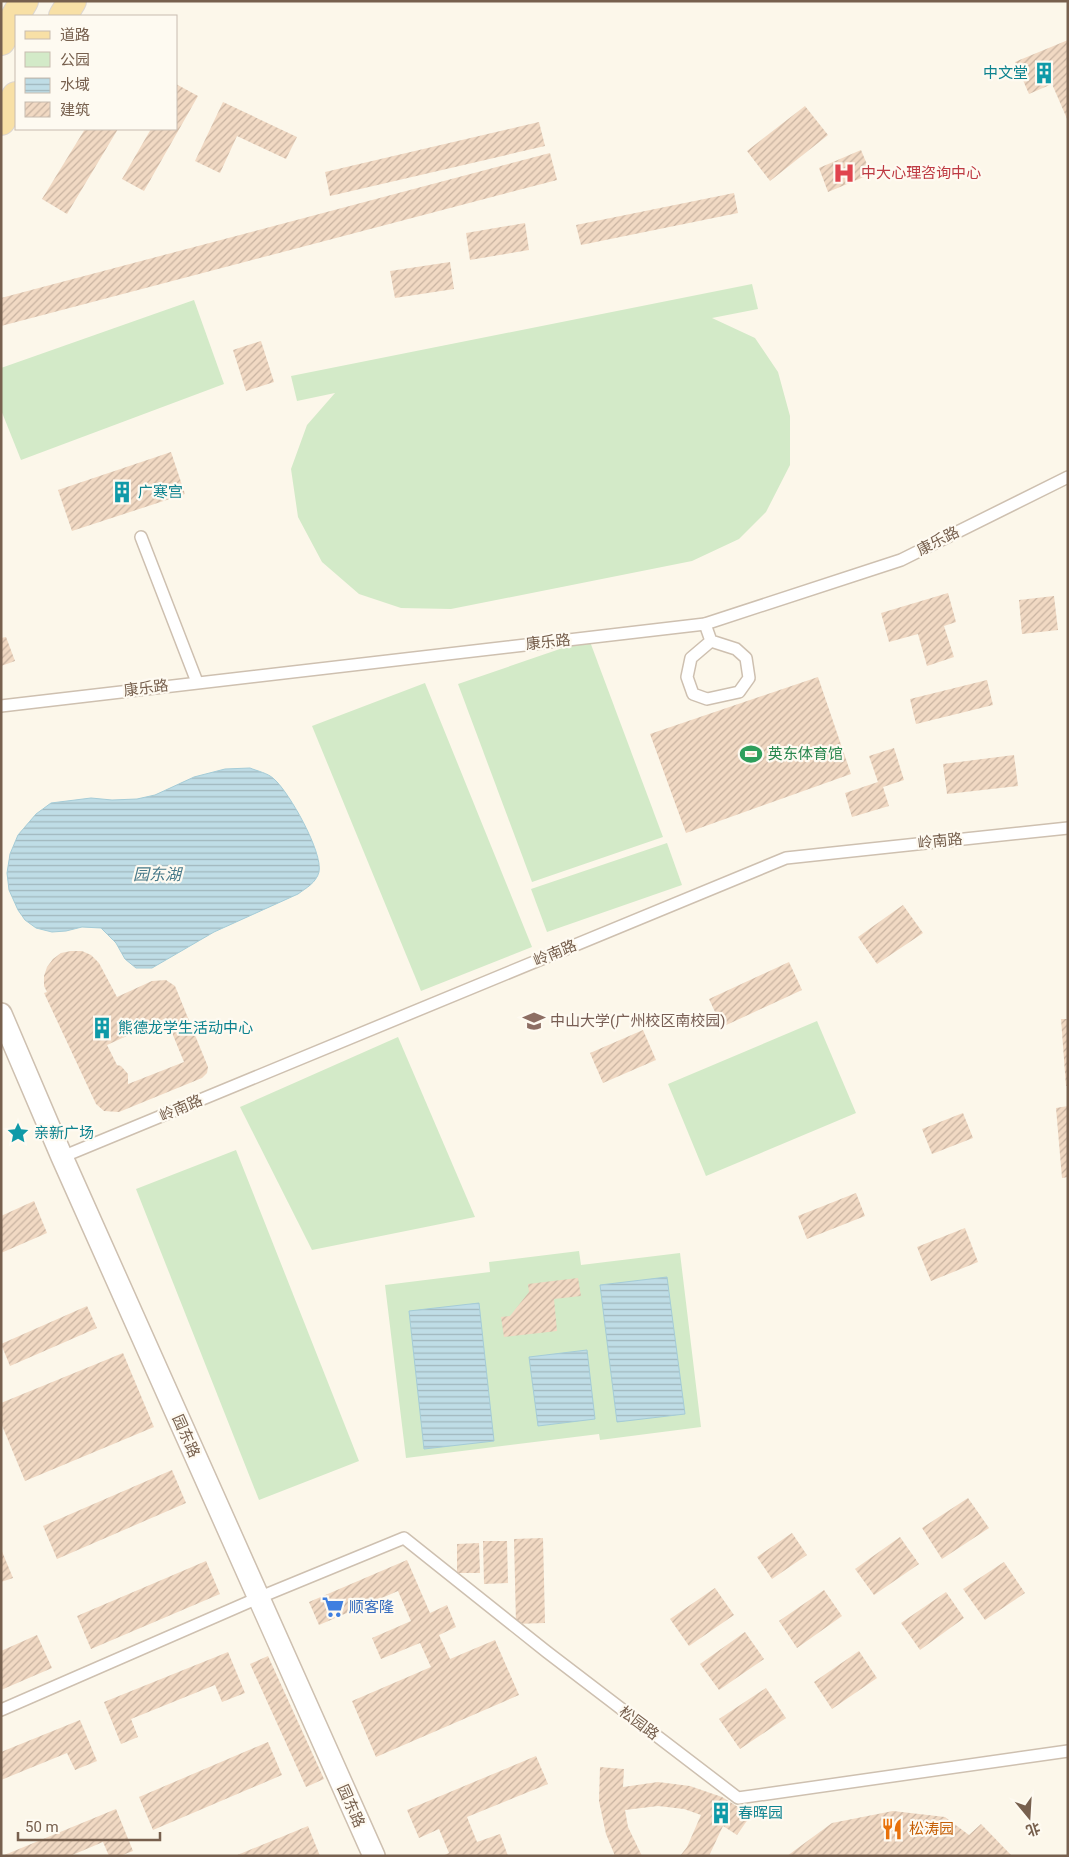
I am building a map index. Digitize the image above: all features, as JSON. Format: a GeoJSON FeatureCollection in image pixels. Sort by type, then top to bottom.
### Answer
{"type":"FeatureCollection","features":[{"type":"Feature","properties":{"kind":"main road"},"geometry":{"type":"LineString","coordinates":[[16,15],[24,1]]}},
{"type":"Feature","properties":{"kind":"main road"},"geometry":{"type":"LineString","coordinates":[[64,15],[72,1]]}},
{"type":"Feature","properties":{"kind":"main road"},"geometry":{"type":"LineString","coordinates":[[1,41],[15,17]]}},
{"type":"Feature","properties":{"kind":"main road"},"geometry":{"type":"LineString","coordinates":[[1,122],[15,98]]}},
{"type":"Feature","properties":{"kind":"street","name":"园东路"},"geometry":{"type":"LineString","coordinates":[[1,1014],[62,1157],[374,1856]]}},
{"type":"Feature","properties":{"kind":"lane","name":"康乐路"},"geometry":{"type":"LineString","coordinates":[[1,706],[705,624],[901,560],[1068,477]]}},
{"type":"Feature","properties":{"kind":"lane"},"geometry":{"type":"LineString","coordinates":[[141,537],[197,682]]}},
{"type":"Feature","properties":{"kind":"lane"},"geometry":{"type":"LineString","coordinates":[[705,624],[711,641]]}},
{"type":"Feature","properties":{"kind":"lane"},"geometry":{"type":"LineString","coordinates":[[711,641],[736,649],[746,658],[749,678],[739,692],[707,699],[693,694],[688,677],[691,658],[711,641]]}},
{"type":"Feature","properties":{"kind":"lane","name":"岭南路"},"geometry":{"type":"LineString","coordinates":[[62,1157],[786,858],[1068,828]]}},
{"type":"Feature","properties":{"kind":"lane","name":"松园路"},"geometry":{"type":"LineString","coordinates":[[258,1598],[404,1538],[547,1652],[738,1798],[1068,1751]]}},
{"type":"Feature","properties":{"kind":"lane"},"geometry":{"type":"LineString","coordinates":[[1,1710],[258,1598]]}},
{"type":"Feature","properties":{"kind":"green space"},"geometry":{"type":"Polygon","coordinates":[[[752,284],[758,309],[712,318],[755,338],[778,372],[790,416],[790,465],[766,512],[739,539],[692,561],[451,609],[401,608],[359,594],[322,562],[298,517],[291,469],[307,425],[335,393],[297,401],[291,376],[752,284]]]}},
{"type":"Feature","properties":{"kind":"green space"},"geometry":{"type":"Polygon","coordinates":[[[194,300],[224,384],[21,460],[1,410],[1,368],[194,300]]]}},
{"type":"Feature","properties":{"kind":"green space"},"geometry":{"type":"Polygon","coordinates":[[[589,639],[663,837],[532,882],[458,684],[589,639]]]}},
{"type":"Feature","properties":{"kind":"green space"},"geometry":{"type":"Polygon","coordinates":[[[425,683],[532,947],[421,991],[312,726],[425,683]]]}},
{"type":"Feature","properties":{"kind":"green space"},"geometry":{"type":"Polygon","coordinates":[[[667,843],[682,885],[547,932],[531,889],[667,843]]]}},
{"type":"Feature","properties":{"kind":"green space"},"geometry":{"type":"Polygon","coordinates":[[[817,1021],[856,1113],[706,1176],[668,1084],[817,1021]]]}},
{"type":"Feature","properties":{"kind":"green space"},"geometry":{"type":"Polygon","coordinates":[[[398,1037],[475,1217],[312,1250],[240,1107],[398,1037]]]}},
{"type":"Feature","properties":{"kind":"green space"},"geometry":{"type":"Polygon","coordinates":[[[236,1150],[359,1461],[259,1500],[136,1189],[236,1150]]]}},
{"type":"Feature","properties":{"kind":"green space"},"geometry":{"type":"Polygon","coordinates":[[[579,1251],[581,1265],[680,1253],[701,1427],[600,1440],[599,1434],[406,1458],[385,1285],[490,1272],[489,1262],[579,1251]]]}},
{"type":"Feature","properties":{"kind":"water","name":"园东湖"},"geometry":{"type":"Polygon","coordinates":[[[250,768],[269,775],[288,796],[304,823],[316,851],[319,863],[318,876],[298,894],[214,932],[152,968],[136,968],[125,959],[116,943],[101,928],[82,927],[52,932],[36,928],[25,920],[18,910],[9,890],[7,873],[10,854],[18,835],[36,814],[51,803],[91,798],[112,800],[137,799],[155,795],[194,777],[225,769],[250,768]]]}},
{"type":"Feature","properties":{"kind":"water"},"geometry":{"type":"Polygon","coordinates":[[[667,1277],[685,1414],[617,1422],[600,1285],[667,1277]]]}},
{"type":"Feature","properties":{"kind":"water"},"geometry":{"type":"Polygon","coordinates":[[[479,1303],[494,1441],[424,1449],[409,1311],[479,1303]]]}},
{"type":"Feature","properties":{"kind":"water"},"geometry":{"type":"Polygon","coordinates":[[[587,1350],[595,1419],[538,1426],[529,1357],[587,1350]]]}},
{"type":"Feature","properties":{"kind":"building","name":"中文堂"},"geometry":{"type":"Polygon","coordinates":[[[1068,40],[1068,121],[1052,84],[1029,94],[1015,62],[1068,40]]]}},
{"type":"Feature","properties":{"kind":"building"},"geometry":{"type":"Polygon","coordinates":[[[178,85],[198,96],[144,191],[122,179],[150,130],[178,130],[178,85]]]}},
{"type":"Feature","properties":{"kind":"building"},"geometry":{"type":"Polygon","coordinates":[[[223,102],[297,137],[286,159],[237,136],[220,173],[195,161],[223,102]]]}},
{"type":"Feature","properties":{"kind":"building"},"geometry":{"type":"Polygon","coordinates":[[[805,106],[828,135],[770,181],[747,151],[805,106]]]}},
{"type":"Feature","properties":{"kind":"building"},"geometry":{"type":"Polygon","coordinates":[[[539,122],[545,146],[330,196],[325,172],[539,122]]]}},
{"type":"Feature","properties":{"kind":"building"},"geometry":{"type":"Polygon","coordinates":[[[84,130],[117,130],[67,214],[42,199],[84,130]]]}},
{"type":"Feature","properties":{"kind":"building"},"geometry":{"type":"Polygon","coordinates":[[[861,150],[871,174],[828,192],[819,168],[861,150]]]}},
{"type":"Feature","properties":{"kind":"building"},"geometry":{"type":"Polygon","coordinates":[[[550,153],[557,180],[1,326],[1,298],[550,153]]]}},
{"type":"Feature","properties":{"kind":"building"},"geometry":{"type":"Polygon","coordinates":[[[734,193],[738,213],[581,245],[576,225],[734,193]]]}},
{"type":"Feature","properties":{"kind":"building"},"geometry":{"type":"Polygon","coordinates":[[[525,223],[529,250],[470,260],[466,233],[525,223]]]}},
{"type":"Feature","properties":{"kind":"building"},"geometry":{"type":"Polygon","coordinates":[[[450,262],[454,289],[395,298],[390,271],[450,262]]]}},
{"type":"Feature","properties":{"kind":"building"},"geometry":{"type":"Polygon","coordinates":[[[261,341],[274,382],[246,391],[233,350],[261,341]]]}},
{"type":"Feature","properties":{"kind":"building","name":"广寒宫"},"geometry":{"type":"Polygon","coordinates":[[[171,452],[185,494],[72,531],[58,490],[171,452]]]}},
{"type":"Feature","properties":{"kind":"building"},"geometry":{"type":"Polygon","coordinates":[[[948,593],[956,622],[944,626],[954,657],[927,666],[918,634],[889,642],[881,613],[948,593]]]}},
{"type":"Feature","properties":{"kind":"building"},"geometry":{"type":"Polygon","coordinates":[[[1054,596],[1058,630],[1022,634],[1019,600],[1054,596]]]}},
{"type":"Feature","properties":{"kind":"building"},"geometry":{"type":"Polygon","coordinates":[[[6,637],[15,661],[1,666],[1,638],[6,637]]]}},
{"type":"Feature","properties":{"kind":"building","name":"英东体育馆"},"geometry":{"type":"Polygon","coordinates":[[[818,677],[851,774],[686,833],[650,734],[818,677]]]}},
{"type":"Feature","properties":{"kind":"building"},"geometry":{"type":"Polygon","coordinates":[[[987,680],[993,705],[916,724],[910,699],[987,680]]]}},
{"type":"Feature","properties":{"kind":"building"},"geometry":{"type":"Polygon","coordinates":[[[894,748],[904,780],[883,787],[889,806],[852,817],[845,793],[878,782],[869,756],[894,748]]]}},
{"type":"Feature","properties":{"kind":"building"},"geometry":{"type":"Polygon","coordinates":[[[1014,755],[1018,786],[947,794],[943,764],[1014,755]]]}},
{"type":"Feature","properties":{"kind":"building"},"geometry":{"type":"Polygon","coordinates":[[[903,905],[923,933],[877,964],[858,937],[903,905]]]}},
{"type":"Feature","properties":{"kind":"building","name":"熊德龙学生活动中心"},"geometry":{"type":"Polygon","coordinates":[[[82,951],[91,955],[99,963],[117,997],[152,981],[166,980],[175,986],[208,1067],[207,1073],[202,1078],[119,1112],[104,1111],[96,1104],[44,993],[47,992],[44,986],[44,976],[47,967],[61,953],[82,951]],[[166,1018],[107,1045],[117,1065],[121,1066],[128,1074],[128,1084],[184,1062],[166,1018]]]}},
{"type":"Feature","properties":{"kind":"building"},"geometry":{"type":"Polygon","coordinates":[[[789,962],[802,990],[722,1027],[709,999],[789,962]]]}},
{"type":"Feature","properties":{"kind":"building"},"geometry":{"type":"Polygon","coordinates":[[[1061,1019],[1068,1019],[1068,1086],[1066,1086],[1061,1019]]]}},
{"type":"Feature","properties":{"kind":"building"},"geometry":{"type":"Polygon","coordinates":[[[643,1030],[656,1060],[603,1083],[590,1053],[643,1030]]]}},
{"type":"Feature","properties":{"kind":"building"},"geometry":{"type":"Polygon","coordinates":[[[1068,1106],[1068,1177],[1062,1178],[1056,1108],[1068,1106]]]}},
{"type":"Feature","properties":{"kind":"building"},"geometry":{"type":"Polygon","coordinates":[[[963,1113],[973,1138],[932,1154],[922,1129],[963,1113]]]}},
{"type":"Feature","properties":{"kind":"building"},"geometry":{"type":"Polygon","coordinates":[[[856,1193],[865,1216],[807,1239],[798,1216],[856,1193]]]}},
{"type":"Feature","properties":{"kind":"building"},"geometry":{"type":"Polygon","coordinates":[[[34,1201],[47,1233],[1,1253],[1,1216],[34,1201]]]}},
{"type":"Feature","properties":{"kind":"building"},"geometry":{"type":"Polygon","coordinates":[[[965,1228],[978,1262],[931,1281],[917,1247],[965,1228]]]}},
{"type":"Feature","properties":{"kind":"building"},"geometry":{"type":"Polygon","coordinates":[[[578,1278],[581,1296],[554,1299],[557,1331],[504,1337],[501,1317],[510,1316],[529,1292],[528,1284],[578,1278]]]}},
{"type":"Feature","properties":{"kind":"building"},"geometry":{"type":"Polygon","coordinates":[[[87,1306],[97,1328],[10,1366],[1,1344],[87,1306]]]}},
{"type":"Feature","properties":{"kind":"building"},"geometry":{"type":"Polygon","coordinates":[[[123,1353],[154,1427],[25,1481],[1,1423],[1,1403],[123,1353]]]}},
{"type":"Feature","properties":{"kind":"building"},"geometry":{"type":"Polygon","coordinates":[[[172,1470],[186,1503],[57,1559],[43,1526],[172,1470]]]}},
{"type":"Feature","properties":{"kind":"building"},"geometry":{"type":"Polygon","coordinates":[[[968,1498],[989,1528],[942,1559],[922,1528],[968,1498]]]}},
{"type":"Feature","properties":{"kind":"building"},"geometry":{"type":"Polygon","coordinates":[[[792,1533],[807,1555],[772,1579],[757,1557],[792,1533]]]}},
{"type":"Feature","properties":{"kind":"building"},"geometry":{"type":"Polygon","coordinates":[[[900,1537],[919,1564],[874,1595],[855,1569],[900,1537]]]}},
{"type":"Feature","properties":{"kind":"building"},"geometry":{"type":"Polygon","coordinates":[[[543,1538],[545,1623],[516,1624],[514,1539],[543,1538]]]}},
{"type":"Feature","properties":{"kind":"building"},"geometry":{"type":"Polygon","coordinates":[[[483,1541],[507,1541],[508,1583],[484,1584],[483,1541]]]}},
{"type":"Feature","properties":{"kind":"building"},"geometry":{"type":"Polygon","coordinates":[[[479,1543],[480,1573],[457,1573],[457,1544],[479,1543]]]}},
{"type":"Feature","properties":{"kind":"building"},"geometry":{"type":"Polygon","coordinates":[[[1,1549],[13,1578],[1,1582],[1,1549]]]}},
{"type":"Feature","properties":{"kind":"building"},"geometry":{"type":"Polygon","coordinates":[[[407,1560],[430,1613],[447,1605],[456,1627],[439,1635],[450,1659],[495,1640],[519,1695],[376,1757],[352,1701],[431,1667],[420,1643],[381,1659],[372,1638],[411,1621],[398,1591],[319,1625],[309,1602],[407,1560]]]}},
{"type":"Feature","properties":{"kind":"building"},"geometry":{"type":"Polygon","coordinates":[[[206,1561],[220,1594],[91,1649],[77,1616],[206,1561]]]}},
{"type":"Feature","properties":{"kind":"building"},"geometry":{"type":"Polygon","coordinates":[[[1004,1562],[1025,1593],[985,1620],[963,1589],[1004,1562]]]}},
{"type":"Feature","properties":{"kind":"building"},"geometry":{"type":"Polygon","coordinates":[[[715,1588],[734,1615],[689,1646],[670,1619],[715,1588]]]}},
{"type":"Feature","properties":{"kind":"building"},"geometry":{"type":"Polygon","coordinates":[[[824,1590],[842,1616],[797,1648],[779,1621],[824,1590]]]}},
{"type":"Feature","properties":{"kind":"building"},"geometry":{"type":"Polygon","coordinates":[[[946,1592],[964,1618],[920,1650],[901,1623],[946,1592]]]}},
{"type":"Feature","properties":{"kind":"building"},"geometry":{"type":"Polygon","coordinates":[[[745,1632],[764,1659],[719,1690],[700,1664],[745,1632]]]}},
{"type":"Feature","properties":{"kind":"building"},"geometry":{"type":"Polygon","coordinates":[[[37,1635],[52,1668],[1,1690],[1,1651],[37,1635]]]}},
{"type":"Feature","properties":{"kind":"building"},"geometry":{"type":"Polygon","coordinates":[[[859,1651],[877,1678],[832,1709],[814,1682],[859,1651]]]}},
{"type":"Feature","properties":{"kind":"building"},"geometry":{"type":"Polygon","coordinates":[[[228,1652],[245,1693],[222,1702],[215,1685],[131,1719],[138,1737],[121,1744],[104,1702],[228,1652]]]}},
{"type":"Feature","properties":{"kind":"building"},"geometry":{"type":"Polygon","coordinates":[[[268,1656],[324,1779],[306,1787],[250,1664],[268,1656]]]}},
{"type":"Feature","properties":{"kind":"building"},"geometry":{"type":"Polygon","coordinates":[[[766,1688],[786,1718],[740,1749],[719,1719],[766,1688]]]}},
{"type":"Feature","properties":{"kind":"building"},"geometry":{"type":"Polygon","coordinates":[[[80,1720],[97,1761],[75,1770],[67,1753],[1,1780],[1,1752],[80,1720]]]}},
{"type":"Feature","properties":{"kind":"building"},"geometry":{"type":"Polygon","coordinates":[[[268,1742],[282,1775],[153,1830],[139,1797],[268,1742]]]}},
{"type":"Feature","properties":{"kind":"building"},"geometry":{"type":"Polygon","coordinates":[[[536,1756],[548,1784],[467,1817],[477,1842],[500,1834],[508,1856],[442,1856],[449,1853],[439,1829],[419,1838],[407,1810],[536,1756]]]}},
{"type":"Feature","properties":{"kind":"building","name":"春晖园"},"geometry":{"type":"Polygon","coordinates":[[[600,1767],[624,1769],[623,1787],[658,1782],[690,1786],[722,1797],[751,1815],[737,1835],[723,1826],[709,1856],[680,1856],[687,1847],[701,1815],[684,1809],[658,1806],[625,1810],[628,1827],[642,1856],[615,1856],[606,1834],[599,1801],[600,1767]]]}},
{"type":"Feature","properties":{"kind":"building"},"geometry":{"type":"Polygon","coordinates":[[[116,1809],[133,1851],[120,1856],[109,1856],[103,1842],[70,1856],[2,1856],[116,1809]]]}},
{"type":"Feature","properties":{"kind":"building","name":"松涛园"},"geometry":{"type":"Polygon","coordinates":[[[893,1811],[945,1817],[969,1835],[981,1824],[1012,1856],[787,1856],[832,1823],[893,1811]]]}},
{"type":"Feature","properties":{"kind":"building"},"geometry":{"type":"Polygon","coordinates":[[[308,1826],[320,1856],[235,1856],[308,1826]]]}},
{"type":"Feature","properties":{"kind":"place","name":"中文堂"},"geometry":{"type":"Point","coordinates":[1044,73]}},
{"type":"Feature","properties":{"kind":"place","name":"中大心理咨询中心"},"geometry":{"type":"Point","coordinates":[844,173]}},
{"type":"Feature","properties":{"kind":"place","name":"广寒宫"},"geometry":{"type":"Point","coordinates":[122,492]}},
{"type":"Feature","properties":{"kind":"place","name":"英东体育馆"},"geometry":{"type":"Point","coordinates":[751,754]}},
{"type":"Feature","properties":{"kind":"place","name":"中山大学(广州校区南校园)"},"geometry":{"type":"Point","coordinates":[534,1021]}},
{"type":"Feature","properties":{"kind":"place","name":"熊德龙学生活动中心"},"geometry":{"type":"Point","coordinates":[102,1028]}},
{"type":"Feature","properties":{"kind":"place","name":"亲新广场"},"geometry":{"type":"Point","coordinates":[18,1133]}},
{"type":"Feature","properties":{"kind":"place","name":"顺客隆"},"geometry":{"type":"Point","coordinates":[333,1607]}},
{"type":"Feature","properties":{"kind":"place","name":"春晖园"},"geometry":{"type":"Point","coordinates":[721,1813]}},
{"type":"Feature","properties":{"kind":"place","name":"松涛园"},"geometry":{"type":"Point","coordinates":[892,1829]}}]}
